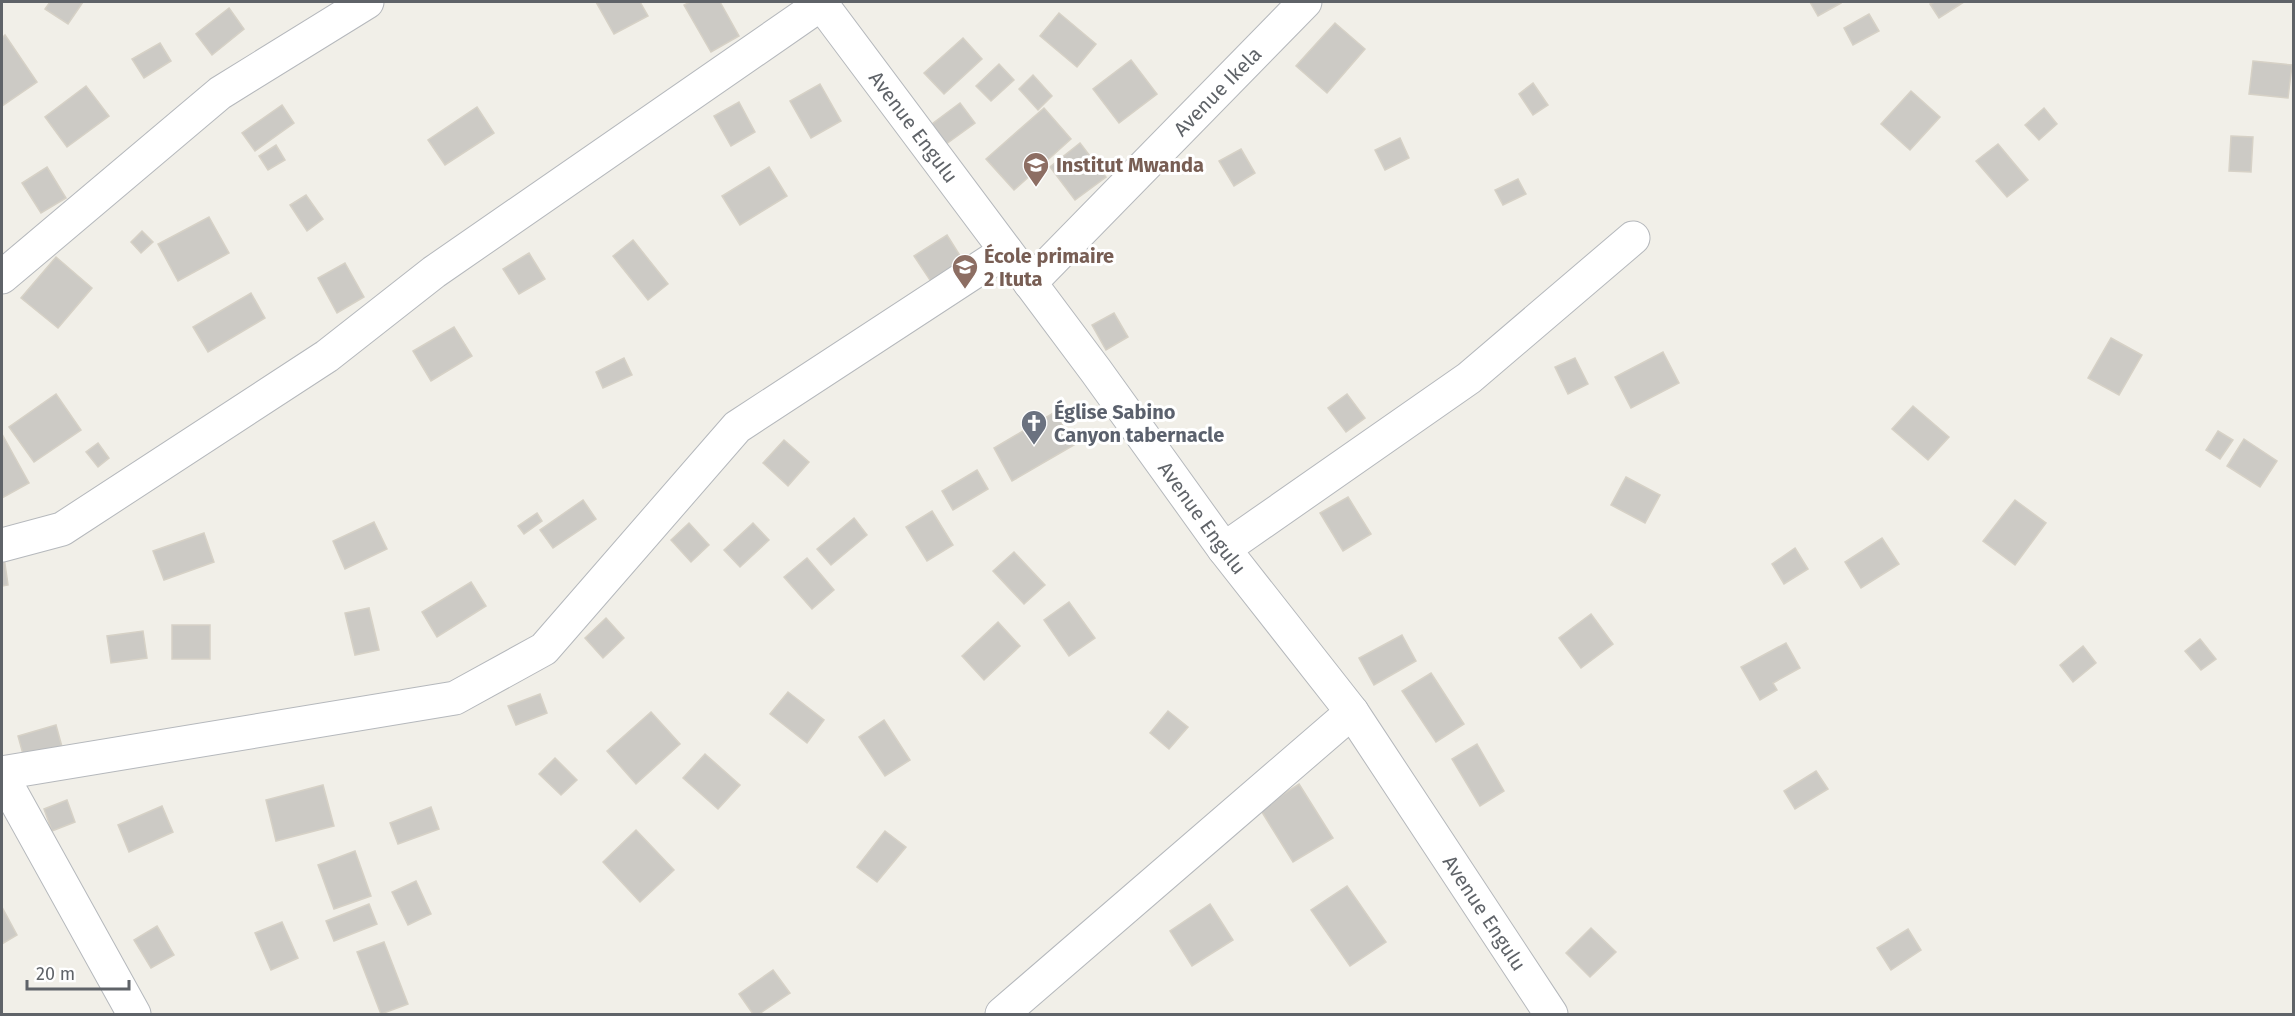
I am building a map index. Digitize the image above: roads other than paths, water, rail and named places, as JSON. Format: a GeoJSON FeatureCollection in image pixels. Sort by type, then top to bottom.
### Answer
{"type":"FeatureCollection","features":[{"type":"Feature","properties":{"kind":"street","name":"Avenue Ikela"},"geometry":{"type":"LineString","coordinates":[[1030,283],[1305,2]]}},
{"type":"Feature","properties":{"kind":"street"},"geometry":{"type":"LineString","coordinates":[[2,278],[220,93],[362,3]]}},
{"type":"Feature","properties":{"kind":"street","name":"Avenue Engulu"},"geometry":{"type":"LineString","coordinates":[[820,3],[1030,283],[1224,549],[1352,712],[1551,1014]]}},
{"type":"Feature","properties":{"kind":"street"},"geometry":{"type":"LineString","coordinates":[[2,545],[63,529],[317,362],[434,272],[820,3]]}},
{"type":"Feature","properties":{"kind":"street"},"geometry":{"type":"LineString","coordinates":[[1224,549],[1469,378],[1633,238]]}},
{"type":"Feature","properties":{"kind":"street"},"geometry":{"type":"LineString","coordinates":[[134,1014],[2,774],[455,698],[544,649],[737,427],[1006,251]]}},
{"type":"Feature","properties":{"kind":"street"},"geometry":{"type":"LineString","coordinates":[[1002,1014],[1352,712]]}},
{"type":"Feature","properties":{"kind":"place","name":"Institut Mwanda"},"geometry":{"type":"Point","coordinates":[1036,188]}},
{"type":"Feature","properties":{"kind":"place","name":"École primaire 2 Ituta"},"geometry":{"type":"Point","coordinates":[965,290]}},
{"type":"Feature","properties":{"kind":"place","name":"Église Sabino Canyon tabernacle"},"geometry":{"type":"Point","coordinates":[1034,446]}}]}
